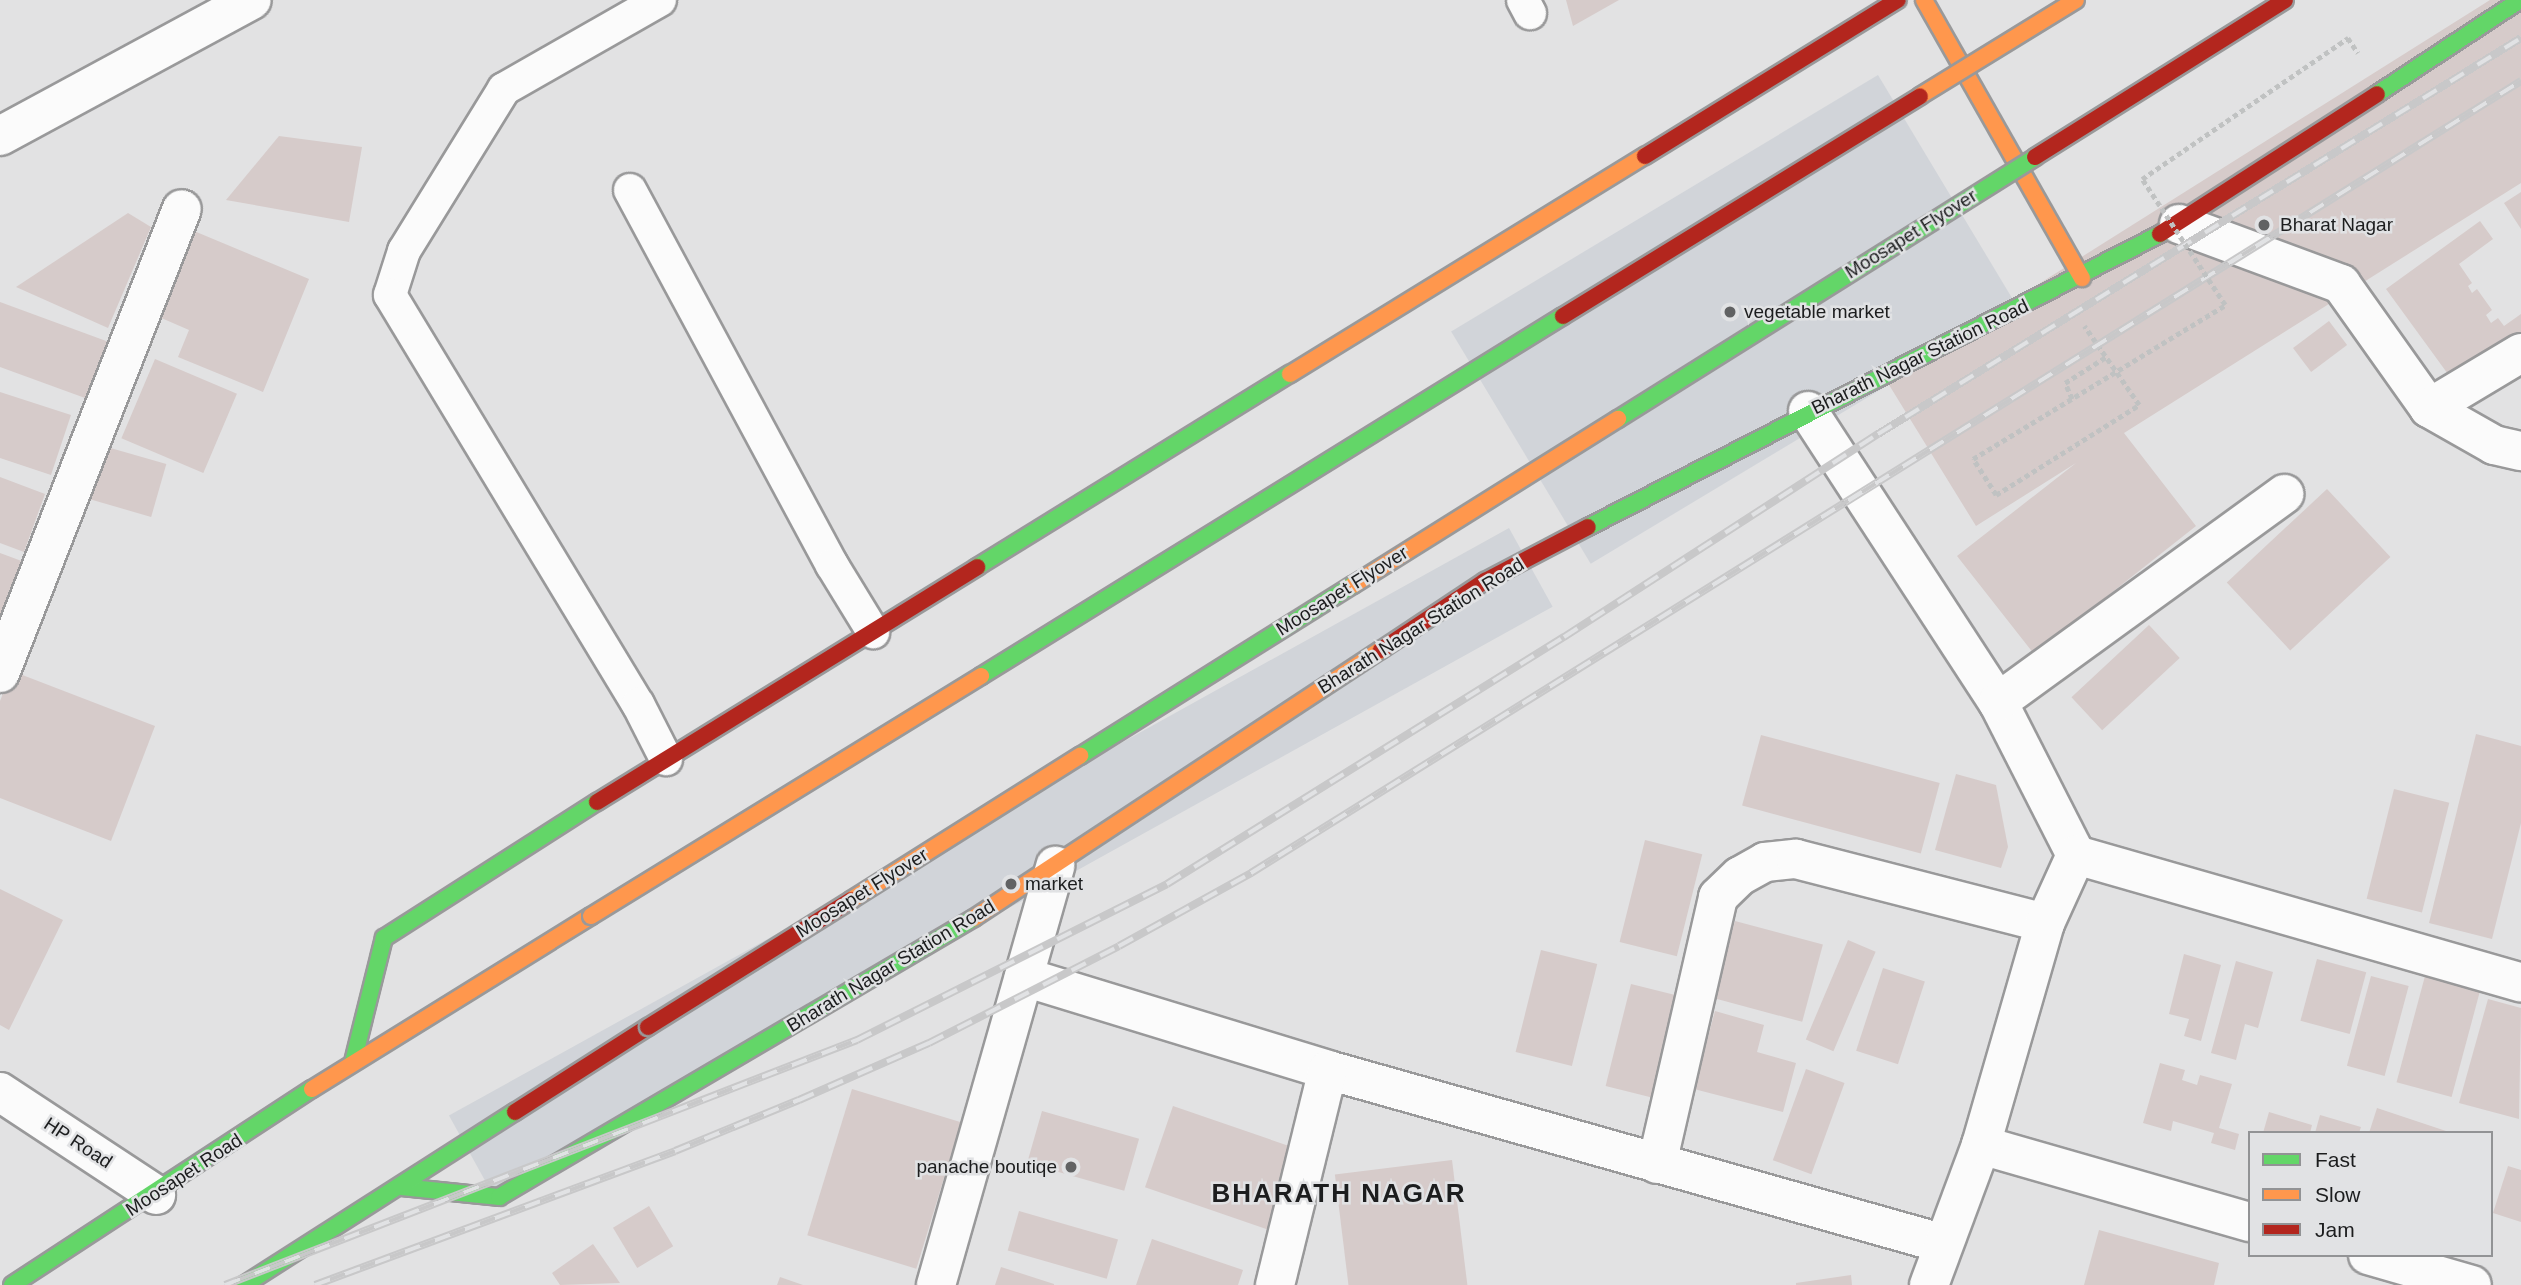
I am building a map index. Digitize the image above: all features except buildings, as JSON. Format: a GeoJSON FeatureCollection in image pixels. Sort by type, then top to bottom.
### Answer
{"type":"FeatureCollection","features":[{"type":"Feature","properties":{"kind":"main road"},"geometry":{"type":"LineString","coordinates":[[353,1062],[384,938],[666,759],[1898,0]]}},
{"type":"Feature","properties":{"kind":"main road"},"geometry":{"type":"LineString","coordinates":[[1924,0],[2082,278]]}},
{"type":"Feature","properties":{"kind":"main road"},"geometry":{"type":"LineString","coordinates":[[353,1062],[2076,0]]}},
{"type":"Feature","properties":{"kind":"main road","name":"Moosapet Flyover"},"geometry":{"type":"LineString","coordinates":[[402,1186],[648,1027],[2285,0]]}},
{"type":"Feature","properties":{"kind":"main road","name":"Bharath Nagar Station Road"},"geometry":{"type":"LineString","coordinates":[[402,1186],[499,1197],[1055,866],[1485,581],[1808,411],[2082,278],[2179,224],[2520,0]]}},
{"type":"Feature","properties":{"kind":"main road","name":"Moosapet Road"},"geometry":{"type":"LineString","coordinates":[[12,1285],[156,1195],[353,1062]]}},
{"type":"Feature","properties":{"kind":"main road"},"geometry":{"type":"LineString","coordinates":[[244,1285],[402,1186]]}},
{"type":"Feature","properties":{"kind":"street"},"geometry":{"type":"LineString","coordinates":[[0,136],[253,0]]}},
{"type":"Feature","properties":{"kind":"street"},"geometry":{"type":"LineString","coordinates":[[0,673],[182,209]]}},
{"type":"Feature","properties":{"kind":"street"},"geometry":{"type":"LineString","coordinates":[[2179,224],[2342,284],[2429,408],[2494,445],[2521,451]]}},
{"type":"Feature","properties":{"kind":"street"},"geometry":{"type":"LineString","coordinates":[[2429,408],[2521,353]]}},
{"type":"Feature","properties":{"kind":"street"},"geometry":{"type":"LineString","coordinates":[[1808,411],[1998,702],[2076,855],[2521,983]]}},
{"type":"Feature","properties":{"kind":"street"},"geometry":{"type":"LineString","coordinates":[[1998,702],[2284,494]]}},
{"type":"Feature","properties":{"kind":"street"},"geometry":{"type":"LineString","coordinates":[[1929,1285],[1941,1243],[1981,1145],[2045,923],[2076,855]]}},
{"type":"Feature","properties":{"kind":"street"},"geometry":{"type":"LineString","coordinates":[[1657,1164],[1718,897],[1740,876],[1765,862],[1796,859],[2045,923]]}},
{"type":"Feature","properties":{"kind":"street"},"geometry":{"type":"LineString","coordinates":[[936,1285],[1055,866]]}},
{"type":"Feature","properties":{"kind":"street"},"geometry":{"type":"LineString","coordinates":[[1024,977],[1328,1070],[1941,1243]]}},
{"type":"Feature","properties":{"kind":"street"},"geometry":{"type":"LineString","coordinates":[[1275,1285],[1328,1070]]}},
{"type":"Feature","properties":{"kind":"street","name":"HP Road"},"geometry":{"type":"LineString","coordinates":[[0,1092],[156,1195]]}},
{"type":"Feature","properties":{"kind":"street"},"geometry":{"type":"LineString","coordinates":[[1981,1145],[2248,1221]]}},
{"type":"Feature","properties":{"kind":"street"},"geometry":{"type":"LineString","coordinates":[[2375,1257],[2472,1285]]}},
{"type":"Feature","properties":{"kind":"lane"},"geometry":{"type":"LineString","coordinates":[[660,0],[504,89],[404,251],[390,295],[638,704],[666,759]]}},
{"type":"Feature","properties":{"kind":"lane"},"geometry":{"type":"LineString","coordinates":[[630,190],[832,565],[873,632]]}},
{"type":"Feature","properties":{"kind":"path"},"geometry":{"type":"LineString","coordinates":[[2058,289],[2106,357],[2139,405],[1996,495],[1973,459],[2072,398],[2225,305],[2142,179],[2348,38]]}},
{"type":"Feature","properties":{"kind":"path"},"geometry":{"type":"LineString","coordinates":[[2072,398],[2066,383],[2106,357]]}},
{"type":"Feature","properties":{"kind":"shaded area","name":"vegetable market"},"geometry":{"type":"Polygon","coordinates":[[[1878,75],[2018,307],[1591,564],[1451,331],[1878,75]]]}},
{"type":"Feature","properties":{"kind":"shaded area","name":"market"},"geometry":{"type":"Polygon","coordinates":[[[1509,528],[1553,607],[493,1194],[449,1116],[1509,528]]]}},
{"type":"Feature","properties":{"kind":"railway"},"geometry":{"type":"LineString","coordinates":[[225,1285],[857,1040],[1167,884],[1564,637],[1878,434],[2521,38]]}},
{"type":"Feature","properties":{"kind":"railway"},"geometry":{"type":"LineString","coordinates":[[315,1285],[675,1151],[799,1100],[929,1043],[1119,946],[1251,873],[2521,81]]}},
{"type":"Feature","properties":{"kind":"traffic: fast"},"geometry":{"type":"LineString","coordinates":[[2377,94],[2520,0]]}},
{"type":"Feature","properties":{"kind":"traffic: fast"},"geometry":{"type":"LineString","coordinates":[[1618,419],[2035,157]]}},
{"type":"Feature","properties":{"kind":"traffic: fast"},"geometry":{"type":"LineString","coordinates":[[1588,527],[2160,234]]}},
{"type":"Feature","properties":{"kind":"traffic: fast"},"geometry":{"type":"LineString","coordinates":[[981,676],[1563,316]]}},
{"type":"Feature","properties":{"kind":"traffic: fast"},"geometry":{"type":"LineString","coordinates":[[977,567],[1290,374]]}},
{"type":"Feature","properties":{"kind":"traffic: fast"},"geometry":{"type":"LineString","coordinates":[[1080,756],[1353,585]]}},
{"type":"Feature","properties":{"kind":"traffic: fast"},"geometry":{"type":"LineString","coordinates":[[353,1062],[384,938],[597,802]]}},
{"type":"Feature","properties":{"kind":"traffic: fast"},"geometry":{"type":"LineString","coordinates":[[402,1187],[499,1197],[974,918]]}},
{"type":"Feature","properties":{"kind":"traffic: fast"},"geometry":{"type":"LineString","coordinates":[[12,1285],[312,1089]]}},
{"type":"Feature","properties":{"kind":"traffic: fast"},"geometry":{"type":"LineString","coordinates":[[244,1285],[515,1112]]}},
{"type":"Feature","properties":{"kind":"traffic: slow"},"geometry":{"type":"LineString","coordinates":[[1924,0],[2082,278]]}},
{"type":"Feature","properties":{"kind":"traffic: slow"},"geometry":{"type":"LineString","coordinates":[[1920,96],[2076,0]]}},
{"type":"Feature","properties":{"kind":"traffic: slow"},"geometry":{"type":"LineString","coordinates":[[1290,374],[1645,156]]}},
{"type":"Feature","properties":{"kind":"traffic: slow"},"geometry":{"type":"LineString","coordinates":[[1353,585],[1618,419]]}},
{"type":"Feature","properties":{"kind":"traffic: slow"},"geometry":{"type":"LineString","coordinates":[[974,918],[1381,650]]}},
{"type":"Feature","properties":{"kind":"traffic: slow"},"geometry":{"type":"LineString","coordinates":[[591,916],[981,676]]}},
{"type":"Feature","properties":{"kind":"traffic: slow"},"geometry":{"type":"LineString","coordinates":[[851,900],[1080,756]]}},
{"type":"Feature","properties":{"kind":"traffic: slow"},"geometry":{"type":"LineString","coordinates":[[312,1089],[591,916]]}},
{"type":"Feature","properties":{"kind":"traffic: jam"},"geometry":{"type":"LineString","coordinates":[[1645,156],[1898,0]]}},
{"type":"Feature","properties":{"kind":"traffic: jam"},"geometry":{"type":"LineString","coordinates":[[2035,157],[2285,0]]}},
{"type":"Feature","properties":{"kind":"traffic: jam"},"geometry":{"type":"LineString","coordinates":[[2160,234],[2377,94]]}},
{"type":"Feature","properties":{"kind":"traffic: jam"},"geometry":{"type":"LineString","coordinates":[[1563,316],[1920,96]]}},
{"type":"Feature","properties":{"kind":"traffic: jam"},"geometry":{"type":"LineString","coordinates":[[1381,650],[1485,581],[1588,527]]}},
{"type":"Feature","properties":{"kind":"traffic: jam"},"geometry":{"type":"LineString","coordinates":[[597,802],[977,567]]}},
{"type":"Feature","properties":{"kind":"traffic: jam"},"geometry":{"type":"LineString","coordinates":[[648,1027],[851,900]]}},
{"type":"Feature","properties":{"kind":"traffic: jam"},"geometry":{"type":"LineString","coordinates":[[515,1112],[648,1027]]}},
{"type":"Feature","properties":{"kind":"place","name":"Bharat Nagar"},"geometry":{"type":"Point","coordinates":[2264,225]}},
{"type":"Feature","properties":{"kind":"place","name":"vegetable market"},"geometry":{"type":"Point","coordinates":[1730,312]}},
{"type":"Feature","properties":{"kind":"place","name":"market"},"geometry":{"type":"Point","coordinates":[1011,884]}},
{"type":"Feature","properties":{"kind":"place","name":"panache boutiqe"},"geometry":{"type":"Point","coordinates":[1071,1167]}},
{"type":"Feature","properties":{"kind":"district","name":"BHARATH NAGAR"},"geometry":{"type":"Point","coordinates":[1339,1194]}}]}
